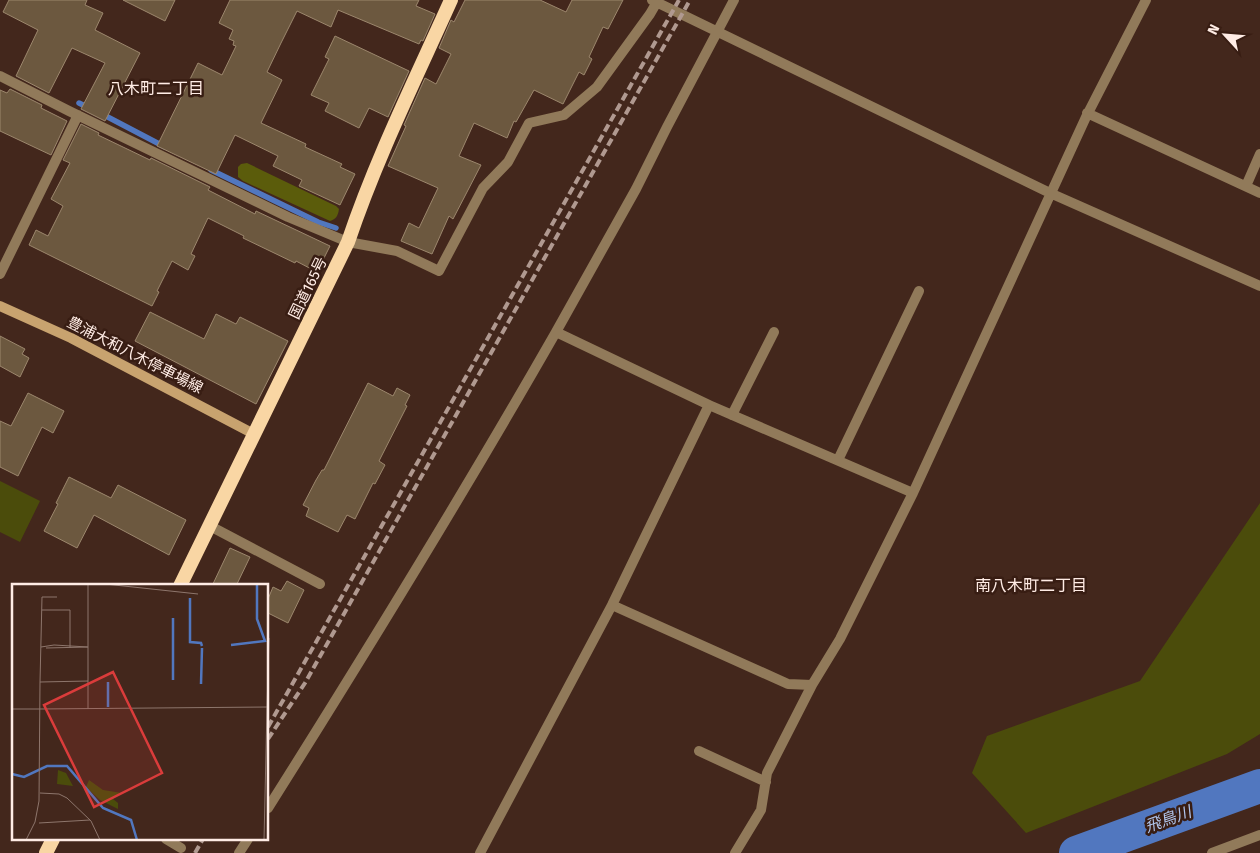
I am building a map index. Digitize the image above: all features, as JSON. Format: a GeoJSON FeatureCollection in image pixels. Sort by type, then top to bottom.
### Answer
{"type":"FeatureCollection","features":[{"type":"Feature","properties":{"kind":"highway","name":"国道165号"},"geometry":{"type":"LineString","coordinates":[[181,584],[348,242],[390,134],[451,0]]}},
{"type":"Feature","properties":{"kind":"highway"},"geometry":{"type":"LineString","coordinates":[[46,853],[52,840]]}},
{"type":"Feature","properties":{"kind":"main road","name":"豊浦大和八木停車場線"},"geometry":{"type":"LineString","coordinates":[[0,306],[71,338],[254,434]]}},
{"type":"Feature","properties":{"kind":"street"},"geometry":{"type":"LineString","coordinates":[[269,806],[352,676],[438,534],[556,332],[636,190],[734,0]]}},
{"type":"Feature","properties":{"kind":"street"},"geometry":{"type":"LineString","coordinates":[[735,853],[762,810],[767,773],[812,685],[840,639],[913,493],[1050,193],[1088,113],[1146,0]]}},
{"type":"Feature","properties":{"kind":"street"},"geometry":{"type":"LineString","coordinates":[[0,76],[288,217],[348,242],[397,251],[439,270],[483,188],[508,162],[529,123],[564,115],[598,87],[650,14],[654,1],[1050,193],[1260,286]]}},
{"type":"Feature","properties":{"kind":"street"},"geometry":{"type":"LineString","coordinates":[[1088,113],[1260,192]]}},
{"type":"Feature","properties":{"kind":"street"},"geometry":{"type":"LineString","coordinates":[[0,274],[78,115]]}},
{"type":"Feature","properties":{"kind":"street"},"geometry":{"type":"LineString","coordinates":[[1246,186],[1260,154]]}},
{"type":"Feature","properties":{"kind":"street"},"geometry":{"type":"LineString","coordinates":[[838,460],[918,291]]}},
{"type":"Feature","properties":{"kind":"street"},"geometry":{"type":"LineString","coordinates":[[556,332],[708,405],[913,493]]}},
{"type":"Feature","properties":{"kind":"street"},"geometry":{"type":"LineString","coordinates":[[732,415],[774,332]]}},
{"type":"Feature","properties":{"kind":"street"},"geometry":{"type":"LineString","coordinates":[[480,853],[612,606],[708,405]]}},
{"type":"Feature","properties":{"kind":"street"},"geometry":{"type":"LineString","coordinates":[[210,526],[320,584]]}},
{"type":"Feature","properties":{"kind":"street"},"geometry":{"type":"LineString","coordinates":[[612,606],[788,684],[812,685]]}},
{"type":"Feature","properties":{"kind":"street"},"geometry":{"type":"LineString","coordinates":[[699,751],[766,782]]}},
{"type":"Feature","properties":{"kind":"street"},"geometry":{"type":"LineString","coordinates":[[1212,853],[1260,834]]}},
{"type":"Feature","properties":{"kind":"street"},"geometry":{"type":"LineString","coordinates":[[168,840],[181,848]]}},
{"type":"Feature","properties":{"kind":"street"},"geometry":{"type":"LineString","coordinates":[[239,853],[247,840]]}},
{"type":"Feature","properties":{"kind":"shaded area"},"geometry":{"type":"Polygon","coordinates":[[[247,163],[336,206],[339,209],[337,215],[330,221],[243,181],[238,177],[238,167],[241,164],[247,163]]]}},
{"type":"Feature","properties":{"kind":"shaded area"},"geometry":{"type":"Polygon","coordinates":[[[0,481],[40,501],[20,542],[0,532],[0,481]]]}},
{"type":"Feature","properties":{"kind":"shaded area"},"geometry":{"type":"Polygon","coordinates":[[[1260,503],[1260,734],[1227,754],[1026,833],[972,773],[987,736],[1140,681],[1260,503]]]}},
{"type":"Feature","properties":{"kind":"building"},"geometry":{"type":"Polygon","coordinates":[[[9,0],[87,0],[85,5],[103,13],[95,30],[140,53],[105,121],[81,109],[105,63],[72,48],[49,93],[16,76],[38,30],[3,12],[9,0]]]}},
{"type":"Feature","properties":{"kind":"building"},"geometry":{"type":"Polygon","coordinates":[[[123,0],[175,0],[165,21],[123,0]]]}},
{"type":"Feature","properties":{"kind":"building"},"geometry":{"type":"Polygon","coordinates":[[[230,0],[419,0],[416,6],[435,14],[423,41],[421,40],[419,44],[338,10],[331,27],[297,11],[281,43],[267,72],[282,80],[261,123],[306,144],[305,147],[342,164],[340,167],[355,174],[340,205],[299,186],[302,180],[273,166],[278,156],[235,135],[216,174],[157,146],[198,63],[222,75],[236,46],[233,45],[234,41],[229,39],[233,30],[219,23],[230,0]]]}},
{"type":"Feature","properties":{"kind":"building"},"geometry":{"type":"Polygon","coordinates":[[[465,0],[540,0],[566,12],[572,0],[623,0],[608,29],[603,27],[589,57],[592,59],[584,75],[579,72],[563,104],[534,90],[516,122],[514,121],[507,138],[474,123],[459,156],[481,165],[453,219],[449,216],[432,254],[401,241],[409,223],[419,228],[438,188],[388,166],[425,78],[436,84],[451,54],[439,48],[451,20],[454,22],[465,0]]]}},
{"type":"Feature","properties":{"kind":"building"},"geometry":{"type":"Polygon","coordinates":[[[335,36],[409,71],[388,117],[369,108],[359,128],[325,111],[329,103],[311,95],[329,59],[325,57],[335,36]]]}},
{"type":"Feature","properties":{"kind":"building"},"geometry":{"type":"Polygon","coordinates":[[[10,89],[42,105],[41,108],[67,121],[51,155],[0,131],[0,90],[7,93],[10,89]]]}},
{"type":"Feature","properties":{"kind":"building"},"geometry":{"type":"Polygon","coordinates":[[[81,124],[99,133],[98,135],[210,187],[208,190],[255,214],[256,211],[330,246],[317,272],[243,238],[244,236],[208,218],[191,254],[195,256],[188,270],[172,261],[157,291],[159,292],[152,306],[29,245],[36,230],[48,236],[63,206],[51,199],[70,163],[63,160],[81,124]]]}},
{"type":"Feature","properties":{"kind":"building"},"geometry":{"type":"Polygon","coordinates":[[[150,312],[204,339],[216,314],[236,324],[240,317],[288,341],[256,404],[135,341],[150,312]]]}},
{"type":"Feature","properties":{"kind":"building"},"geometry":{"type":"Polygon","coordinates":[[[0,336],[25,349],[22,354],[29,358],[20,377],[0,366],[0,336]]]}},
{"type":"Feature","properties":{"kind":"building"},"geometry":{"type":"Polygon","coordinates":[[[368,383],[393,396],[397,388],[410,395],[405,405],[407,406],[379,461],[385,465],[375,484],[373,483],[355,519],[347,515],[338,532],[306,516],[309,508],[303,505],[322,470],[324,470],[368,383]]]}},
{"type":"Feature","properties":{"kind":"building"},"geometry":{"type":"Polygon","coordinates":[[[28,393],[64,411],[53,433],[42,427],[18,476],[0,467],[0,421],[11,426],[28,393]]]}},
{"type":"Feature","properties":{"kind":"building"},"geometry":{"type":"Polygon","coordinates":[[[69,477],[111,498],[118,485],[186,520],[169,555],[94,515],[77,548],[44,531],[69,477]]]}},
{"type":"Feature","properties":{"kind":"building"},"geometry":{"type":"Polygon","coordinates":[[[230,548],[250,557],[237,584],[213,584],[230,548]]]}},
{"type":"Feature","properties":{"kind":"building"},"geometry":{"type":"Polygon","coordinates":[[[287,581],[304,590],[288,623],[269,614],[269,597],[273,587],[281,591],[287,581]]]}},
{"type":"Feature","properties":{"kind":"waterway"},"geometry":{"type":"LineString","coordinates":[[79,103],[89,108]]}},
{"type":"Feature","properties":{"kind":"waterway"},"geometry":{"type":"LineString","coordinates":[[102,114],[165,147]]}},
{"type":"Feature","properties":{"kind":"waterway"},"geometry":{"type":"LineString","coordinates":[[211,170],[318,222],[336,228]]}},
{"type":"Feature","properties":{"kind":"waterway","name":"飛鳥川"},"geometry":{"type":"LineString","coordinates":[[1076,853],[1260,786]]}},
{"type":"Feature","properties":{"kind":"railway"},"geometry":{"type":"LineString","coordinates":[[269,725],[679,0]]}},
{"type":"Feature","properties":{"kind":"railway"},"geometry":{"type":"LineString","coordinates":[[269,737],[305,683],[690,0]]}},
{"type":"Feature","properties":{"kind":"railway"},"geometry":{"type":"LineString","coordinates":[[195,853],[202,840]]}},
{"type":"Feature","properties":{"kind":"district","name":"八木町二丁目"},"geometry":{"type":"Point","coordinates":[156,88]}},
{"type":"Feature","properties":{"kind":"district","name":"南八木町二丁目"},"geometry":{"type":"Point","coordinates":[1031,585]}}]}
